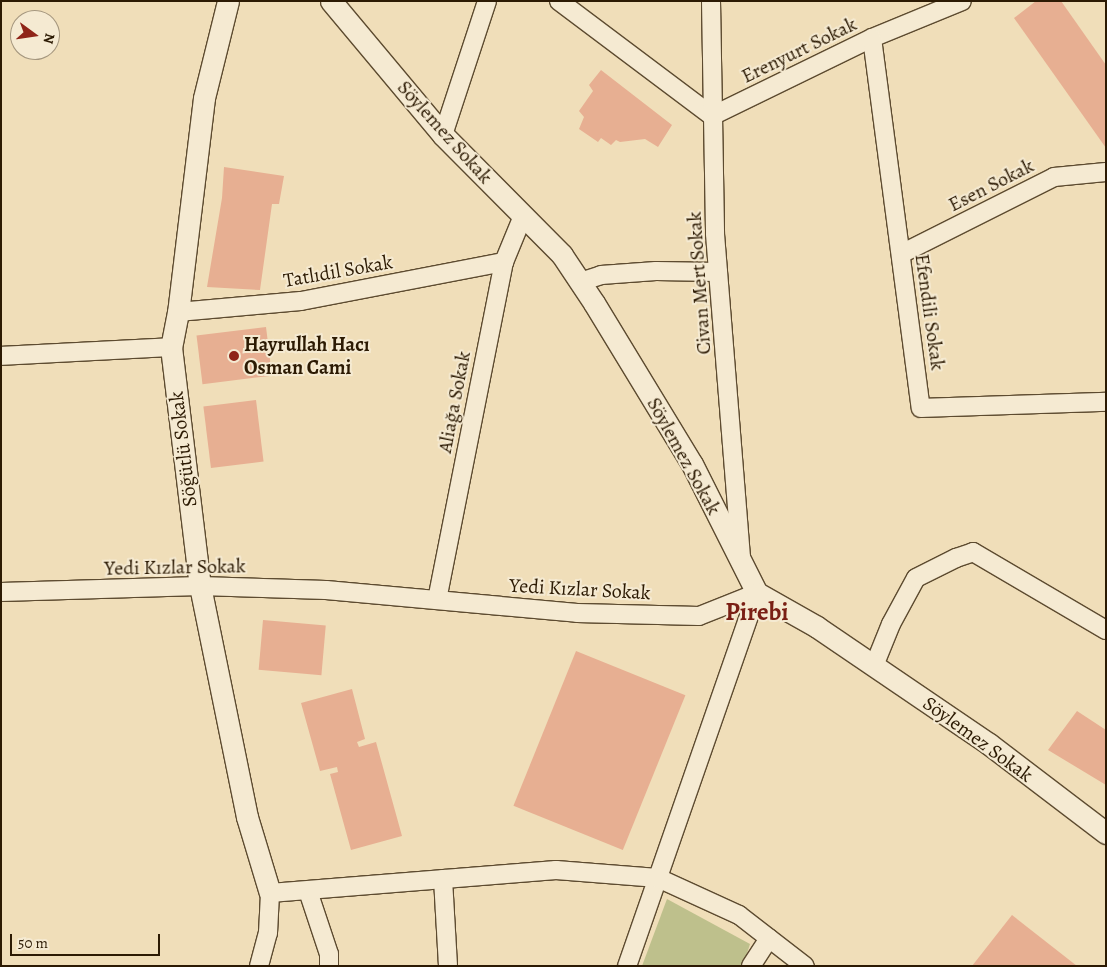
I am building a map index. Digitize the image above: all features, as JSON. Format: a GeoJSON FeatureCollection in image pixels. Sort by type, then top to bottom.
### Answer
{"type":"FeatureCollection","features":[{"type":"Feature","properties":{"kind":"street","name":"Söğütlü Sokak"},"geometry":{"type":"LineString","coordinates":[[228,1],[204,98],[178,312],[171,347],[200,586],[247,817],[270,893]]}},
{"type":"Feature","properties":{"kind":"street","name":"Söylemez Sokak"},"geometry":{"type":"LineString","coordinates":[[331,1],[443,135],[562,255],[692,464],[758,593],[818,627],[989,744],[1106,833]]}},
{"type":"Feature","properties":{"kind":"street"},"geometry":{"type":"LineString","coordinates":[[443,135],[487,1]]}},
{"type":"Feature","properties":{"kind":"street"},"geometry":{"type":"LineString","coordinates":[[559,1],[712,116]]}},
{"type":"Feature","properties":{"kind":"street","name":"Civan Mert Sokak"},"geometry":{"type":"LineString","coordinates":[[711,1],[712,116],[718,272],[741,561]]}},
{"type":"Feature","properties":{"kind":"street","name":"Erenyurt Sokak"},"geometry":{"type":"LineString","coordinates":[[712,116],[872,38],[962,1]]}},
{"type":"Feature","properties":{"kind":"street","name":"Efendili Sokak"},"geometry":{"type":"LineString","coordinates":[[872,38],[922,408],[1106,402]]}},
{"type":"Feature","properties":{"kind":"street","name":"Esen Sokak"},"geometry":{"type":"LineString","coordinates":[[901,254],[1054,177],[1106,172]]}},
{"type":"Feature","properties":{"kind":"street","name":"Aliağa Sokak"},"geometry":{"type":"LineString","coordinates":[[437,600],[504,262],[523,216]]}},
{"type":"Feature","properties":{"kind":"street","name":"Tatlıdil Sokak"},"geometry":{"type":"LineString","coordinates":[[178,312],[301,301],[504,262]]}},
{"type":"Feature","properties":{"kind":"street"},"geometry":{"type":"LineString","coordinates":[[580,282],[600,275],[718,272]]}},
{"type":"Feature","properties":{"kind":"street"},"geometry":{"type":"LineString","coordinates":[[1,356],[171,347]]}},
{"type":"Feature","properties":{"kind":"street"},"geometry":{"type":"LineString","coordinates":[[874,666],[891,624],[916,578],[956,558],[973,552],[1106,630]]}},
{"type":"Feature","properties":{"kind":"street","name":"Yedi Kızlar Sokak"},"geometry":{"type":"LineString","coordinates":[[1,592],[200,586],[326,590],[577,614],[699,616],[758,593]]}},
{"type":"Feature","properties":{"kind":"street"},"geometry":{"type":"LineString","coordinates":[[627,966],[758,593]]}},
{"type":"Feature","properties":{"kind":"street"},"geometry":{"type":"LineString","coordinates":[[259,966],[268,933],[270,893],[556,870],[658,878],[740,916],[805,966]]}},
{"type":"Feature","properties":{"kind":"street"},"geometry":{"type":"LineString","coordinates":[[443,879],[448,966]]}},
{"type":"Feature","properties":{"kind":"street"},"geometry":{"type":"LineString","coordinates":[[308,891],[329,954],[329,966]]}},
{"type":"Feature","properties":{"kind":"street"},"geometry":{"type":"LineString","coordinates":[[751,966],[769,938]]}},
{"type":"Feature","properties":{"kind":"green space"},"geometry":{"type":"Polygon","coordinates":[[[667,899],[750,944],[743,966],[642,966],[667,899]]]}},
{"type":"Feature","properties":{"kind":"building"},"geometry":{"type":"Polygon","coordinates":[[[1036,1],[1061,1],[1106,65],[1106,148],[1014,18],[1036,1]]]}},
{"type":"Feature","properties":{"kind":"building"},"geometry":{"type":"Polygon","coordinates":[[[601,70],[672,125],[658,147],[645,139],[620,142],[616,140],[611,145],[601,138],[598,142],[579,129],[584,117],[579,111],[593,91],[589,85],[601,70]]]}},
{"type":"Feature","properties":{"kind":"building"},"geometry":{"type":"Polygon","coordinates":[[[224,167],[284,176],[279,204],[272,204],[260,290],[207,287],[222,198],[224,167]]]}},
{"type":"Feature","properties":{"kind":"building","name":"Hayrullah Hacı Osman Cami"},"geometry":{"type":"Polygon","coordinates":[[[266,327],[272,376],[202,384],[197,336],[266,327]]]}},
{"type":"Feature","properties":{"kind":"building"},"geometry":{"type":"Polygon","coordinates":[[[256,400],[264,462],[211,468],[203,406],[256,400]]]}},
{"type":"Feature","properties":{"kind":"building"},"geometry":{"type":"Polygon","coordinates":[[[263,620],[326,625],[321,675],[259,670],[263,620]]]}},
{"type":"Feature","properties":{"kind":"building"},"geometry":{"type":"Polygon","coordinates":[[[576,651],[685,695],[623,850],[513,806],[576,651]]]}},
{"type":"Feature","properties":{"kind":"building"},"geometry":{"type":"Polygon","coordinates":[[[352,689],[365,739],[357,742],[359,747],[376,742],[402,836],[351,850],[330,774],[338,772],[337,767],[320,771],[301,703],[352,689]]]}},
{"type":"Feature","properties":{"kind":"building"},"geometry":{"type":"Polygon","coordinates":[[[1077,711],[1106,730],[1106,785],[1048,750],[1077,711]]]}},
{"type":"Feature","properties":{"kind":"building"},"geometry":{"type":"Polygon","coordinates":[[[1012,915],[1077,966],[972,966],[1012,915]]]}},
{"type":"Feature","properties":{"kind":"place","name":"Hayrullah Hacı Osman Cami"},"geometry":{"type":"Point","coordinates":[234,356]}},
{"type":"Feature","properties":{"kind":"district","name":"Pirebi"},"geometry":{"type":"Point","coordinates":[757,612]}}]}
